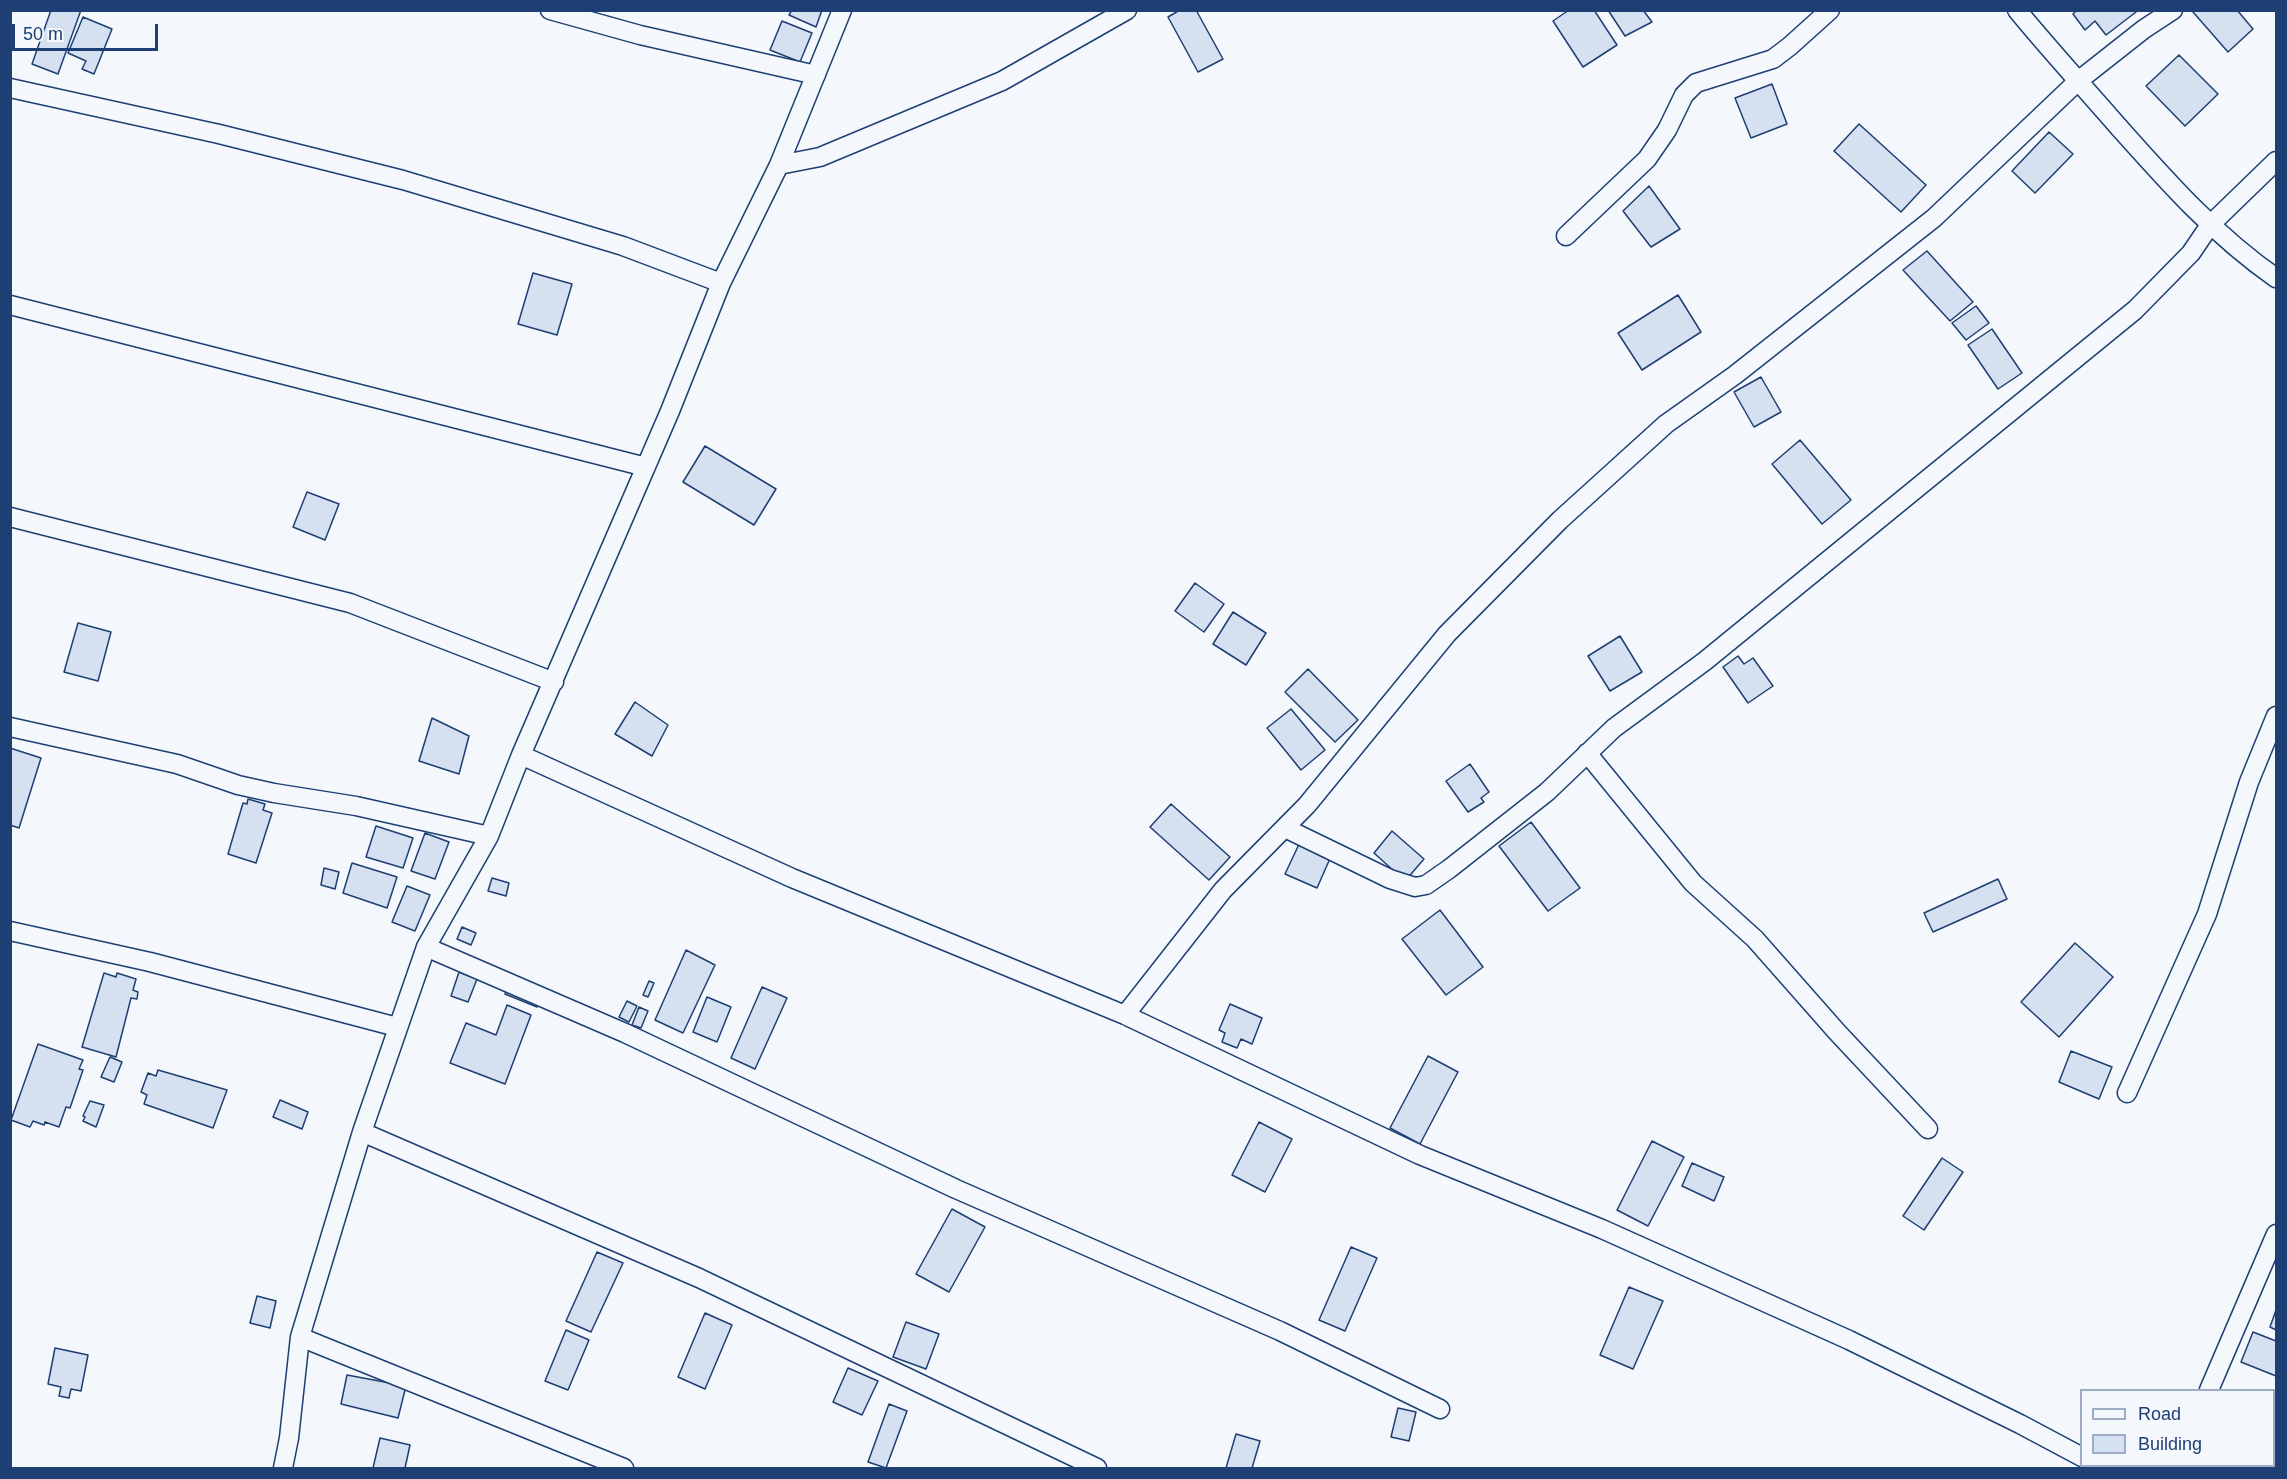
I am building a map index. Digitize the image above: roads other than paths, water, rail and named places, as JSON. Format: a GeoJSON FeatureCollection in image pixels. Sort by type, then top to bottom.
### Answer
{"type":"FeatureCollection","features":[{"type":"Feature","properties":{"kind":"street"},"geometry":{"type":"LineString","coordinates":[[550,10],[640,35],[816,75]]}},
{"type":"Feature","properties":{"kind":"street"},"geometry":{"type":"LineString","coordinates":[[283,1468],[289,1438],[300,1337],[362,1132],[426,947],[489,836],[521,755],[646,467],[721,283],[779,165],[842,10]]}},
{"type":"Feature","properties":{"kind":"street"},"geometry":{"type":"LineString","coordinates":[[779,165],[820,157],[1002,81],[1127,10]]}},
{"type":"Feature","properties":{"kind":"street"},"geometry":{"type":"LineString","coordinates":[[1566,236],[1647,159],[1667,130],[1684,95],[1696,83],[1773,59],[1830,10]]}},
{"type":"Feature","properties":{"kind":"street"},"geometry":{"type":"LineString","coordinates":[[2017,10],[2175,191],[2248,259],[2277,278]]}},
{"type":"Feature","properties":{"kind":"street"},"geometry":{"type":"LineString","coordinates":[[1125,1015],[1223,890],[1307,806],[1447,634],[1560,520],[1666,424],[1735,375],[1934,218],[2078,81],[2144,29],[2173,10]]}},
{"type":"Feature","properties":{"kind":"street"},"geometry":{"type":"LineString","coordinates":[[10,88],[219,134],[403,180],[623,246],[721,283]]}},
{"type":"Feature","properties":{"kind":"street"},"geometry":{"type":"LineString","coordinates":[[1285,828],[1390,879],[1415,887],[1426,885],[1547,792],[1614,728],[1705,661],[2135,310],[2191,254],[2210,225],[2277,161]]}},
{"type":"Feature","properties":{"kind":"street"},"geometry":{"type":"LineString","coordinates":[[10,305],[646,467]]}},
{"type":"Feature","properties":{"kind":"street"},"geometry":{"type":"LineString","coordinates":[[10,517],[350,603],[554,682]]}},
{"type":"Feature","properties":{"kind":"street"},"geometry":{"type":"LineString","coordinates":[[2127,1093],[2207,914],[2249,782],[2277,716]]}},
{"type":"Feature","properties":{"kind":"street"},"geometry":{"type":"LineString","coordinates":[[10,728],[177,764],[238,785],[356,806],[489,836]]}},
{"type":"Feature","properties":{"kind":"street"},"geometry":{"type":"LineString","coordinates":[[1587,753],[1693,884],[1755,939],[1837,1032],[1928,1129]]}},
{"type":"Feature","properties":{"kind":"street"},"geometry":{"type":"LineString","coordinates":[[521,755],[792,878],[1125,1015],[1420,1155],[1602,1229],[1849,1340],[2080,1456]]}},
{"type":"Feature","properties":{"kind":"street"},"geometry":{"type":"LineString","coordinates":[[10,931],[150,962],[397,1027]]}},
{"type":"Feature","properties":{"kind":"street"},"geometry":{"type":"LineString","coordinates":[[426,947],[625,1033],[956,1189],[1280,1331],[1440,1409]]}},
{"type":"Feature","properties":{"kind":"street"},"geometry":{"type":"LineString","coordinates":[[362,1132],[699,1278],[1097,1468]]}},
{"type":"Feature","properties":{"kind":"street"},"geometry":{"type":"LineString","coordinates":[[2209,1389],[2277,1234]]}},
{"type":"Feature","properties":{"kind":"street"},"geometry":{"type":"LineString","coordinates":[[300,1337],[624,1468]]}}]}
